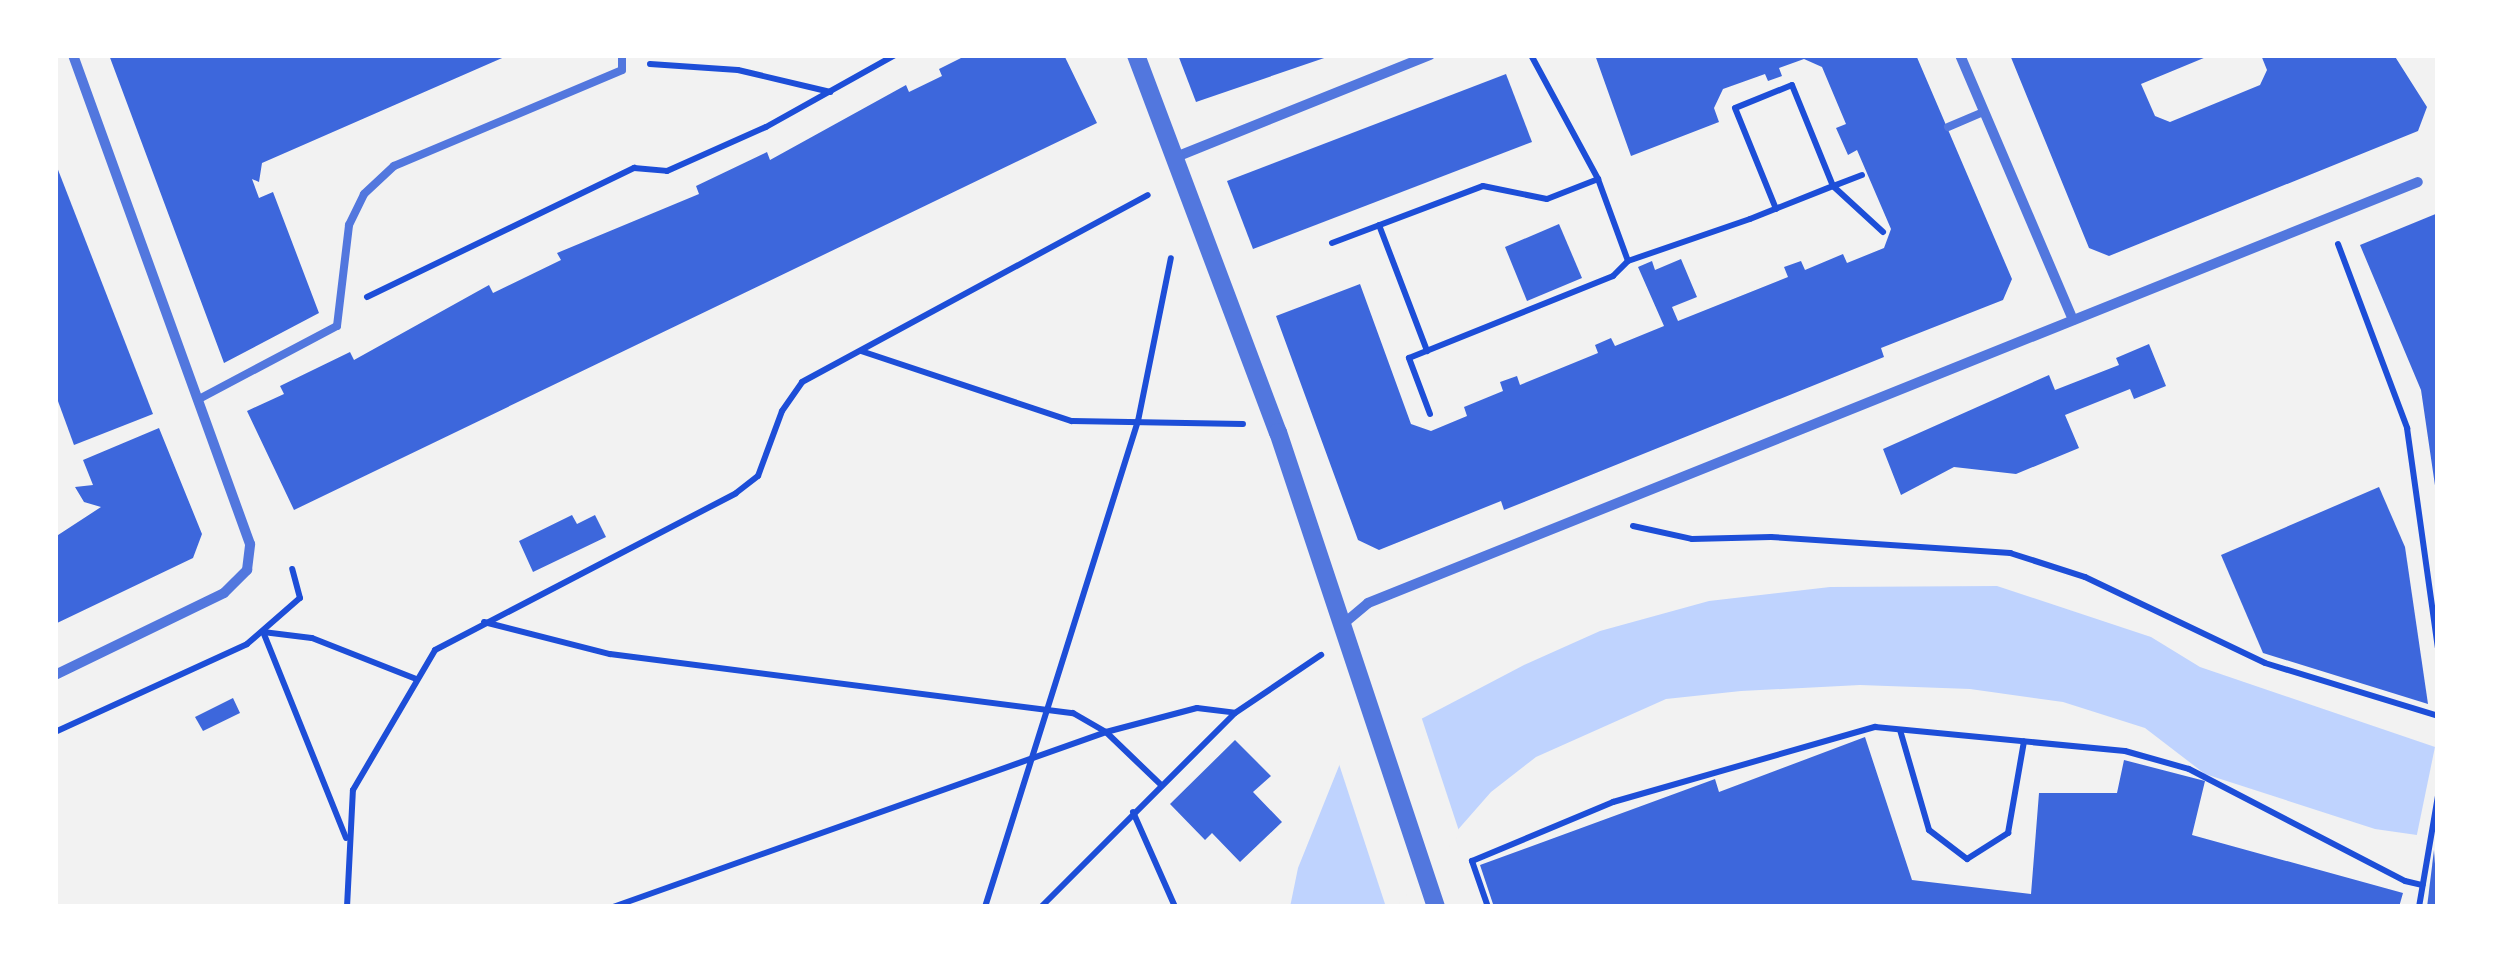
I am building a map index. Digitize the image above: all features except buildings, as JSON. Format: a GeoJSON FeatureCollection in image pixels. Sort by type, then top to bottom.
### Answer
{"type":"FeatureCollection","features":[{"type":"Feature","properties":{"kind":"street"},"geometry":{"type":"LineString","coordinates":[[55,674],[224,593],[246,570],[250,544],[73,55]]}},
{"type":"Feature","properties":{"kind":"street"},"geometry":{"type":"LineString","coordinates":[[1136,55],[1278,432],[1436,907]]}},
{"type":"Feature","properties":{"kind":"street"},"geometry":{"type":"LineString","coordinates":[[1176,156],[1430,55]]}},
{"type":"Feature","properties":{"kind":"street"},"geometry":{"type":"LineString","coordinates":[[1960,55],[2073,320]]}},
{"type":"Feature","properties":{"kind":"street"},"geometry":{"type":"LineString","coordinates":[[1345,634],[1368,603],[2418,182]]}},
{"type":"Feature","properties":{"kind":"lane"},"geometry":{"type":"LineString","coordinates":[[199,399],[336,326],[349,225],[364,194],[394,166],[622,70],[622,55]]}},
{"type":"Feature","properties":{"kind":"lane"},"geometry":{"type":"LineString","coordinates":[[1948,127],[1983,112]]}},
{"type":"Feature","properties":{"kind":"path"},"geometry":{"type":"LineString","coordinates":[[338,310],[634,168],[667,171],[831,92],[896,55]]}},
{"type":"Feature","properties":{"kind":"path"},"geometry":{"type":"LineString","coordinates":[[1531,55],[1598,179],[1628,261]]}},
{"type":"Feature","properties":{"kind":"path"},"geometry":{"type":"LineString","coordinates":[[622,70],[652,64],[738,70],[831,92]]}},
{"type":"Feature","properties":{"kind":"path"},"geometry":{"type":"LineString","coordinates":[[1776,209],[1735,108],[1792,86],[1833,186],[1883,232]]}},
{"type":"Feature","properties":{"kind":"path"},"geometry":{"type":"LineString","coordinates":[[1430,414],[1409,358],[1613,276],[1628,261],[1862,175]]}},
{"type":"Feature","properties":{"kind":"path"},"geometry":{"type":"LineString","coordinates":[[1332,242],[1483,186],[1547,199],[1598,179]]}},
{"type":"Feature","properties":{"kind":"path"},"geometry":{"type":"LineString","coordinates":[[348,907],[346,838],[362,768],[435,650],[482,622],[736,493],[758,476],[782,411],[802,382],[1148,195]]}},
{"type":"Feature","properties":{"kind":"path"},"geometry":{"type":"LineString","coordinates":[[2329,218],[2406,428],[2438,648]]}},
{"type":"Feature","properties":{"kind":"path"},"geometry":{"type":"LineString","coordinates":[[1379,225],[1427,351]]}},
{"type":"Feature","properties":{"kind":"path"},"geometry":{"type":"LineString","coordinates":[[985,907],[1138,422],[1172,258]]}},
{"type":"Feature","properties":{"kind":"path"},"geometry":{"type":"LineString","coordinates":[[860,351],[1072,421],[1235,422],[1278,432]]}},
{"type":"Feature","properties":{"kind":"path"},"geometry":{"type":"LineString","coordinates":[[1639,529],[1692,539],[1771,537],[2010,552],[2086,576],[2266,664],[2438,716]]}},
{"type":"Feature","properties":{"kind":"path"},"geometry":{"type":"LineString","coordinates":[[55,732],[263,632],[300,598],[292,569]]}},
{"type":"Feature","properties":{"kind":"path"},"geometry":{"type":"LineString","coordinates":[[482,622],[610,654],[1047,707],[1106,732],[1160,786]]}},
{"type":"Feature","properties":{"kind":"path"},"geometry":{"type":"LineString","coordinates":[[263,632],[312,638],[416,679]]}},
{"type":"Feature","properties":{"kind":"path"},"geometry":{"type":"LineString","coordinates":[[263,632],[346,838]]}},
{"type":"Feature","properties":{"kind":"path"},"geometry":{"type":"LineString","coordinates":[[1041,907],[1235,712],[1280,676],[1345,634]]}},
{"type":"Feature","properties":{"kind":"path"},"geometry":{"type":"LineString","coordinates":[[613,907],[1106,732],[1197,708],[1235,712]]}},
{"type":"Feature","properties":{"kind":"path"},"geometry":{"type":"LineString","coordinates":[[1488,907],[1472,860],[1613,802],[1875,727],[2125,751],[2190,768],[2405,882],[2423,885]]}},
{"type":"Feature","properties":{"kind":"path"},"geometry":{"type":"LineString","coordinates":[[1900,730],[1930,830],[1967,859],[2008,833],[2024,741]]}},
{"type":"Feature","properties":{"kind":"path"},"geometry":{"type":"LineString","coordinates":[[2419,907],[2435,833],[2438,796]]}},
{"type":"Feature","properties":{"kind":"path"},"geometry":{"type":"LineString","coordinates":[[1133,812],[1176,907]]}},
{"type":"Feature","properties":{"kind":"water"},"geometry":{"type":"Polygon","coordinates":[[[1997,586],[2151,637],[2200,667],[2438,748],[2438,838],[2375,829],[2205,774],[2145,728],[2063,702],[1970,689],[1860,685],[1741,691],[1666,699],[1536,757],[1491,792],[1390,907],[1290,907],[1298,868],[1341,761],[1524,665],[1600,631],[1709,601],[1830,587],[1997,586]]]}},
{"type":"Feature","properties":{"kind":"pier"},"geometry":{"type":"Polygon","coordinates":[[[1420,713],[1460,834],[1396,907],[1386,907],[1337,758],[1420,713]]]}},
{"type":"Feature","properties":{"kind":"pier"},"geometry":{"type":"Polygon","coordinates":[[[2436,742],[2438,834],[2436,843],[2415,844],[2436,742]]]}}]}
